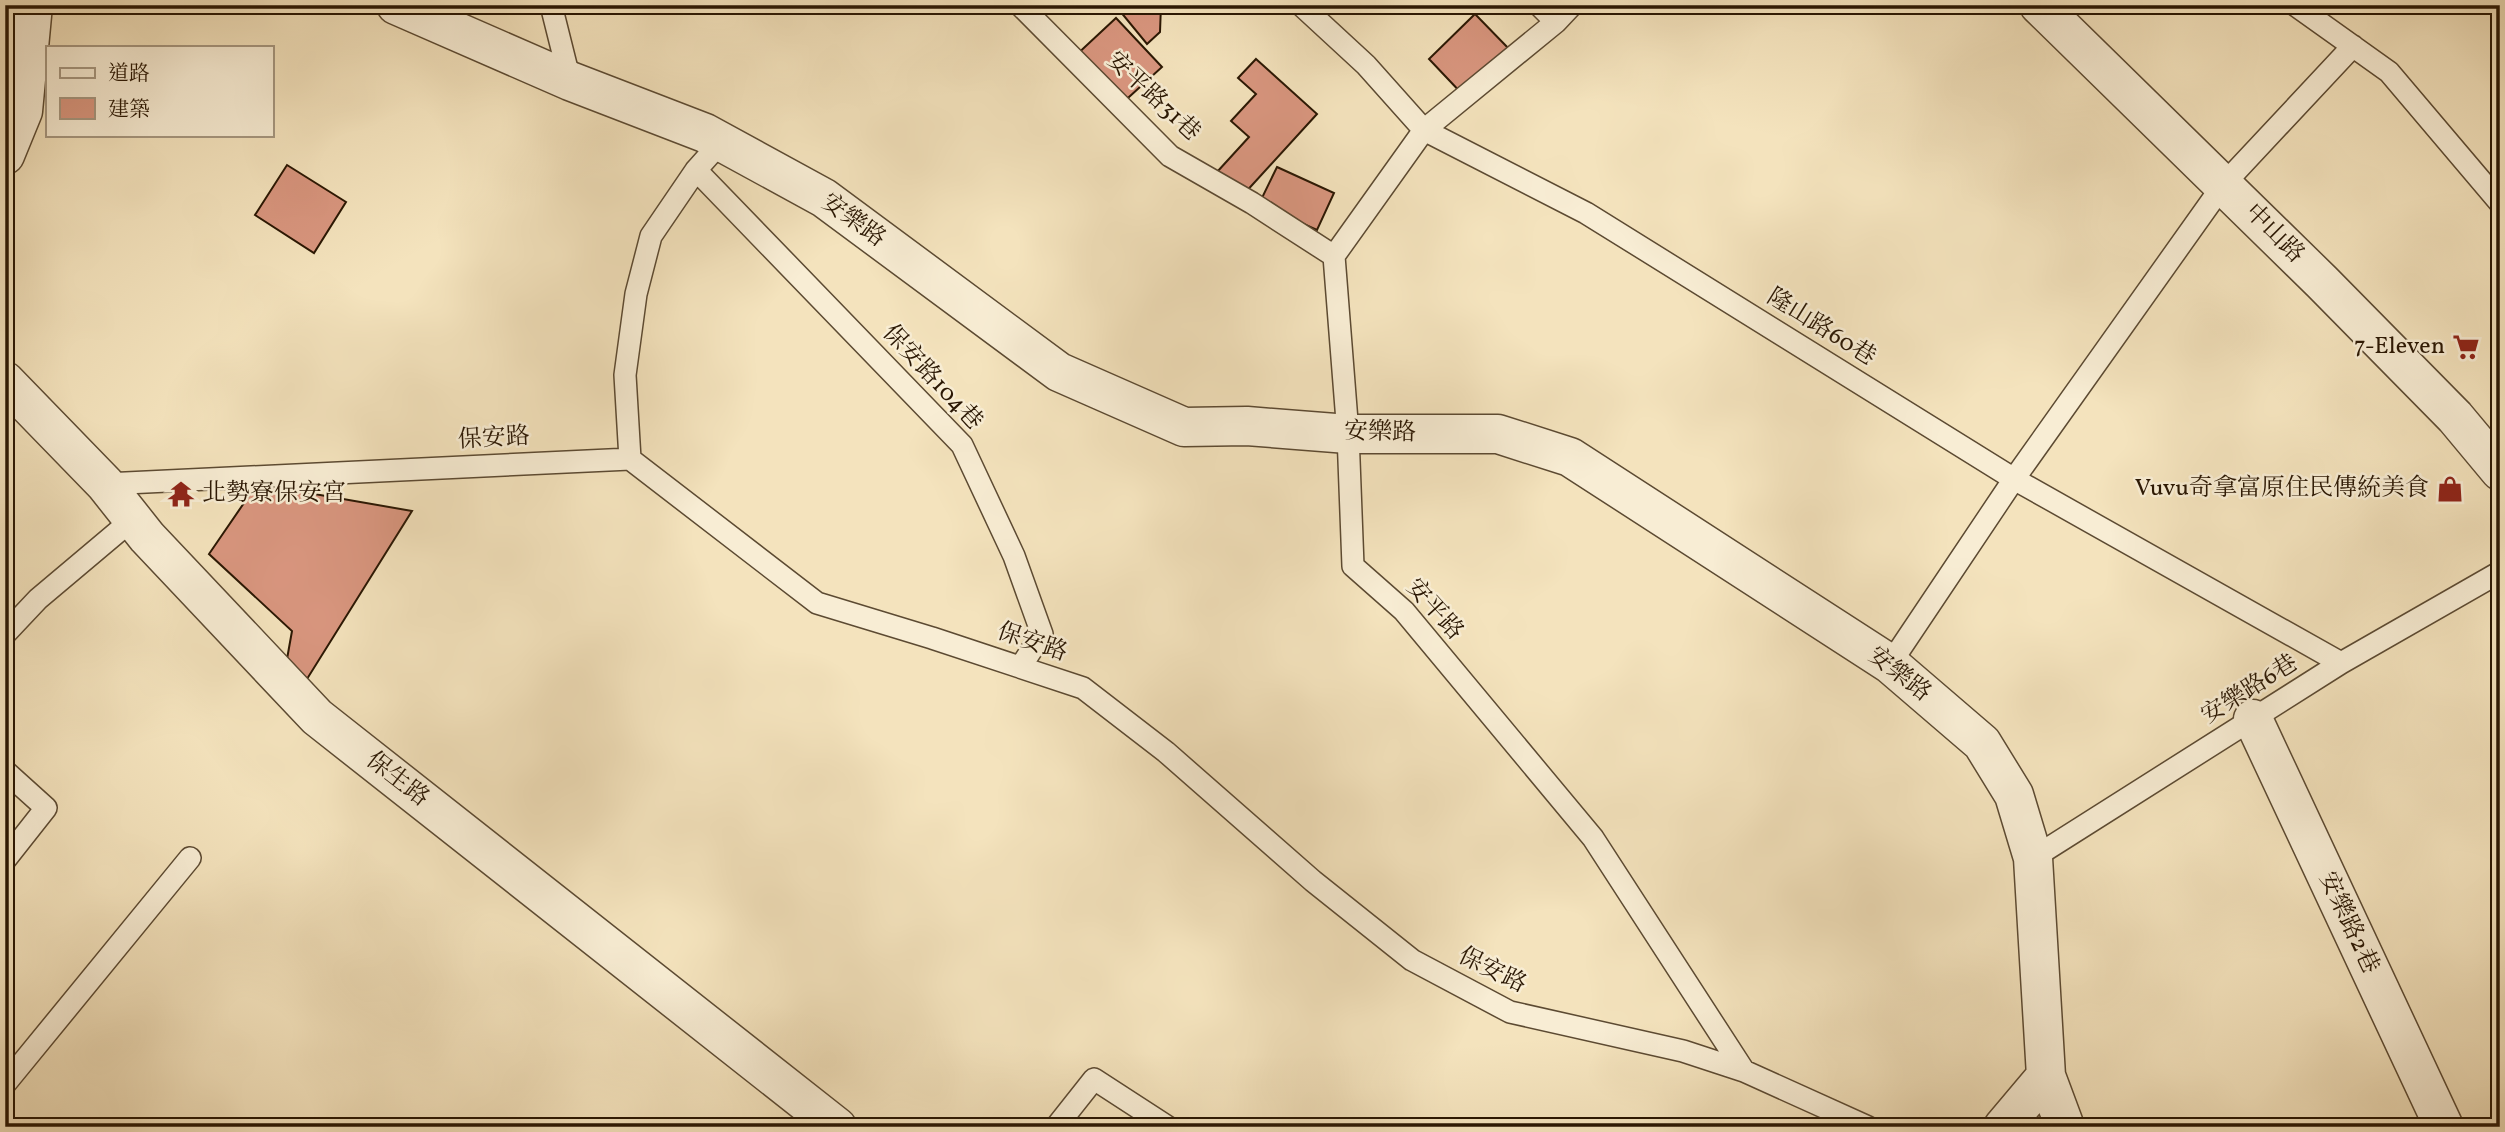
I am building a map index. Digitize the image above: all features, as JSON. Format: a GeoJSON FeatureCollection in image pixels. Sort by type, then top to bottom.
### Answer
{"type":"FeatureCollection","features":[{"type":"Feature","properties":{"kind":"street"},"geometry":{"type":"LineString","coordinates":[[5,155],[23,111],[33,5]]}},
{"type":"Feature","properties":{"kind":"street","name":"安樂路"},"geometry":{"type":"LineString","coordinates":[[396,5],[570,80],[705,133],[824,198],[1059,372],[1184,427],[1247,426],[1348,434],[1498,434],[1570,457],[1890,664],[1982,743],[2014,795],[2033,858],[2046,1076],[2065,1127]]}},
{"type":"Feature","properties":{"kind":"street","name":"中山路"},"geometry":{"type":"LineString","coordinates":[[2055,10],[2224,185],[2455,417],[2500,471]]}},
{"type":"Feature","properties":{"kind":"street","name":"保生路"},"geometry":{"type":"LineString","coordinates":[[5,381],[105,484],[147,537],[317,717],[837,1127]]}},
{"type":"Feature","properties":{"kind":"street","name":"安樂路2巷"},"geometry":{"type":"LineString","coordinates":[[2253,719],[2444,1127]]}},
{"type":"Feature","properties":{"kind":"street"},"geometry":{"type":"LineString","coordinates":[[2003,1127],[2046,1076]]}},
{"type":"Feature","properties":{"kind":"lane"},"geometry":{"type":"LineString","coordinates":[[551,5],[570,80]]}},
{"type":"Feature","properties":{"kind":"lane","name":"安平路31巷"},"geometry":{"type":"LineString","coordinates":[[1020,5],[1170,156],[1252,203],[1334,256]]}},
{"type":"Feature","properties":{"kind":"lane","name":"隆山路60巷"},"geometry":{"type":"LineString","coordinates":[[1301,5],[1366,65],[1424,130],[1586,213],[2014,479],[2341,663]]}},
{"type":"Feature","properties":{"kind":"lane"},"geometry":{"type":"LineString","coordinates":[[1539,5],[1556,22]]}},
{"type":"Feature","properties":{"kind":"lane"},"geometry":{"type":"LineString","coordinates":[[1334,256],[1424,130],[1556,22],[1572,5]]}},
{"type":"Feature","properties":{"kind":"lane"},"geometry":{"type":"LineString","coordinates":[[2295,5],[2389,72],[2500,203]]}},
{"type":"Feature","properties":{"kind":"lane"},"geometry":{"type":"LineString","coordinates":[[1890,664],[2014,479],[2224,185],[2353,46]]}},
{"type":"Feature","properties":{"kind":"lane"},"geometry":{"type":"LineString","coordinates":[[630,459],[625,375],[636,294],[651,236],[696,170],[721,142]]}},
{"type":"Feature","properties":{"kind":"lane","name":"保安路104巷"},"geometry":{"type":"LineString","coordinates":[[696,170],[962,445],[1014,556],[1042,634],[1021,666]]}},
{"type":"Feature","properties":{"kind":"lane","name":"安平路"},"geometry":{"type":"LineString","coordinates":[[1334,256],[1348,434],[1353,566],[1404,611],[1593,838],[1744,1071]]}},
{"type":"Feature","properties":{"kind":"lane","name":"保安路"},"geometry":{"type":"LineString","coordinates":[[105,484],[630,459],[817,603],[1083,688],[1166,752],[1313,881],[1412,960],[1510,1012],[1683,1051],[1744,1071],[1868,1127]]}},
{"type":"Feature","properties":{"kind":"lane"},"geometry":{"type":"LineString","coordinates":[[5,634],[38,598],[133,519]]}},
{"type":"Feature","properties":{"kind":"lane","name":"安樂路6巷"},"geometry":{"type":"LineString","coordinates":[[2033,858],[2341,663],[2500,572]]}},
{"type":"Feature","properties":{"kind":"lane"},"geometry":{"type":"LineString","coordinates":[[5,771],[46,808],[5,860]]}},
{"type":"Feature","properties":{"kind":"lane"},"geometry":{"type":"LineString","coordinates":[[5,1084],[190,858]]}},
{"type":"Feature","properties":{"kind":"lane"},"geometry":{"type":"LineString","coordinates":[[1056,1127],[1094,1079],[1168,1127]]}},
{"type":"Feature","properties":{"kind":"building"},"geometry":{"type":"Polygon","coordinates":[[[1115,5],[1161,5],[1160,32],[1147,44],[1115,5]]]}},
{"type":"Feature","properties":{"kind":"building"},"geometry":{"type":"Polygon","coordinates":[[[1475,14],[1512,52],[1465,97],[1429,59],[1475,14]]]}},
{"type":"Feature","properties":{"kind":"building"},"geometry":{"type":"Polygon","coordinates":[[[1116,18],[1162,67],[1118,107],[1073,58],[1116,18]]]}},
{"type":"Feature","properties":{"kind":"building"},"geometry":{"type":"Polygon","coordinates":[[[1256,59],[1317,114],[1243,195],[1217,172],[1249,137],[1231,121],[1256,94],[1238,78],[1256,59]]]}},
{"type":"Feature","properties":{"kind":"building"},"geometry":{"type":"Polygon","coordinates":[[[287,165],[346,202],[314,253],[255,215],[287,165]]]}},
{"type":"Feature","properties":{"kind":"building"},"geometry":{"type":"Polygon","coordinates":[[[1277,167],[1334,193],[1317,230],[1259,204],[1277,167]]]}},
{"type":"Feature","properties":{"kind":"building"},"geometry":{"type":"Polygon","coordinates":[[[257,484],[412,511],[307,679],[287,659],[292,631],[209,554],[257,484]]]}},
{"type":"Feature","properties":{"kind":"place","name":"7-Eleven"},"geometry":{"type":"Point","coordinates":[2466,347]}},
{"type":"Feature","properties":{"kind":"place","name":"Vuvu奇拿富原住民傳統美食"},"geometry":{"type":"Point","coordinates":[2450,489]}},
{"type":"Feature","properties":{"kind":"place","name":"北勢寮保安宮"},"geometry":{"type":"Point","coordinates":[181,494]}}]}
